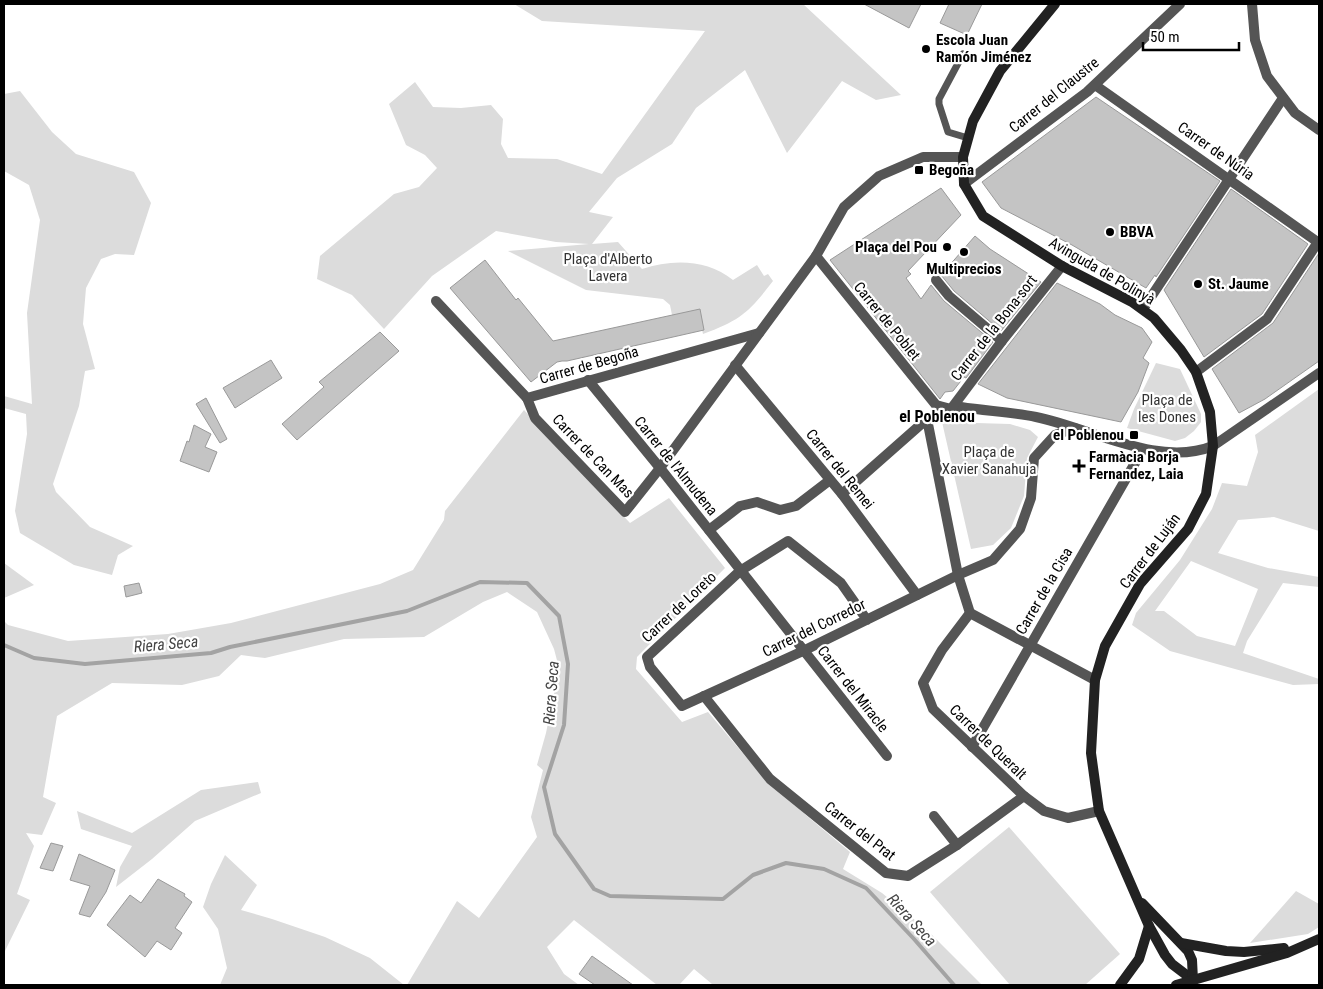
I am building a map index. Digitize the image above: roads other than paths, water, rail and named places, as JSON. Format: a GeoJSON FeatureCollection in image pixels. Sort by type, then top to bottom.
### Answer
{"type":"FeatureCollection","features":[{"type":"Feature","properties":{"kind":"street"},"geometry":{"type":"LineString","coordinates":[[964,184],[963,157],[972,121],[1000,71],[1055,4]]}},
{"type":"Feature","properties":{"kind":"street","name":"Carrer del Claustre"},"geometry":{"type":"LineString","coordinates":[[964,184],[1087,92],[1180,4]]}},
{"type":"Feature","properties":{"kind":"street"},"geometry":{"type":"LineString","coordinates":[[1252,4],[1255,40],[1267,76],[1295,113],[1319,130]]}},
{"type":"Feature","properties":{"kind":"street","name":"Carrer de Núria"},"geometry":{"type":"LineString","coordinates":[[1095,85],[1319,242]]}},
{"type":"Feature","properties":{"kind":"street"},"geometry":{"type":"LineString","coordinates":[[1143,310],[1283,98]]}},
{"type":"Feature","properties":{"kind":"street"},"geometry":{"type":"LineString","coordinates":[[660,468],[816,256],[844,207],[879,176],[923,157],[963,157]]}},
{"type":"Feature","properties":{"kind":"street","name":"Avinguda de Polinyà"},"geometry":{"type":"LineString","coordinates":[[964,184],[983,216],[1062,266],[1132,302],[1154,318],[1181,350],[1196,372],[1210,412],[1213,446]]}},
{"type":"Feature","properties":{"kind":"street"},"geometry":{"type":"LineString","coordinates":[[1196,372],[1267,319],[1319,242]]}},
{"type":"Feature","properties":{"kind":"street","name":"Carrer de Poblet"},"geometry":{"type":"LineString","coordinates":[[816,256],[936,405],[951,409]]}},
{"type":"Feature","properties":{"kind":"street","name":"Carrer de la Bona-sort"},"geometry":{"type":"LineString","coordinates":[[951,409],[1062,266]]}},
{"type":"Feature","properties":{"kind":"street"},"geometry":{"type":"LineString","coordinates":[[936,280],[949,296],[1002,341]]}},
{"type":"Feature","properties":{"kind":"street","name":"Carrer de Begoña"},"geometry":{"type":"LineString","coordinates":[[436,301],[527,398],[759,333]]}},
{"type":"Feature","properties":{"kind":"street","name":"Carrer del Remei"},"geometry":{"type":"LineString","coordinates":[[735,365],[842,494],[918,595]]}},
{"type":"Feature","properties":{"kind":"street"},"geometry":{"type":"LineString","coordinates":[[951,409],[961,407],[1036,417],[1143,449],[1192,452],[1213,446],[1319,373]]}},
{"type":"Feature","properties":{"kind":"street","name":"Carrer de l'Almudena"},"geometry":{"type":"LineString","coordinates":[[588,380],[660,468],[740,571]]}},
{"type":"Feature","properties":{"kind":"street","name":"Carrer de Can Mas"},"geometry":{"type":"LineString","coordinates":[[527,398],[535,418],[625,512],[660,468]]}},
{"type":"Feature","properties":{"kind":"street"},"geometry":{"type":"LineString","coordinates":[[842,494],[927,419],[958,575],[970,612],[1095,680]]}},
{"type":"Feature","properties":{"kind":"street"},"geometry":{"type":"LineString","coordinates":[[958,575],[993,560],[1020,529],[1031,498],[1034,458],[1055,435],[1075,428]]}},
{"type":"Feature","properties":{"kind":"street","name":"Carrer de Luján"},"geometry":{"type":"LineString","coordinates":[[1193,980],[1172,964],[1149,926],[1140,901],[1099,811],[1090,752],[1095,680],[1105,646],[1140,584],[1188,529],[1206,494],[1213,446]]}},
{"type":"Feature","properties":{"kind":"street","name":"Carrer de la Cisa"},"geometry":{"type":"LineString","coordinates":[[972,747],[1143,449]]}},
{"type":"Feature","properties":{"kind":"street"},"geometry":{"type":"LineString","coordinates":[[709,530],[740,506],[757,502],[780,510],[796,506],[830,480]]}},
{"type":"Feature","properties":{"kind":"street","name":"Carrer de Loreto"},"geometry":{"type":"LineString","coordinates":[[682,706],[650,667],[647,657],[740,571],[788,541],[841,583],[866,620]]}},
{"type":"Feature","properties":{"kind":"street","name":"Carrer del Miracle"},"geometry":{"type":"LineString","coordinates":[[740,571],[887,756]]}},
{"type":"Feature","properties":{"kind":"street","name":"Carrer del Corredor"},"geometry":{"type":"LineString","coordinates":[[682,706],[803,651],[958,575]]}},
{"type":"Feature","properties":{"kind":"street","name":"Carrer de Queralt"},"geometry":{"type":"LineString","coordinates":[[970,612],[942,650],[923,683],[933,710],[1024,796],[1044,810],[1068,818],[1099,811]]}},
{"type":"Feature","properties":{"kind":"street","name":"Carrer del Prat"},"geometry":{"type":"LineString","coordinates":[[704,696],[770,779],[886,873],[908,876],[957,845],[1024,796]]}},
{"type":"Feature","properties":{"kind":"street"},"geometry":{"type":"LineString","coordinates":[[934,816],[957,845]]}},
{"type":"Feature","properties":{"kind":"street"},"geometry":{"type":"LineString","coordinates":[[1140,901],[1181,943],[1192,960],[1193,980]]}},
{"type":"Feature","properties":{"kind":"street"},"geometry":{"type":"LineString","coordinates":[[1120,985],[1139,959],[1149,926]]}},
{"type":"Feature","properties":{"kind":"street"},"geometry":{"type":"LineString","coordinates":[[1176,985],[1258,962],[1305,946],[1319,939]]}},
{"type":"Feature","properties":{"kind":"street"},"geometry":{"type":"LineString","coordinates":[[1181,943],[1226,951],[1244,952],[1305,946]]}},
{"type":"Feature","properties":{"kind":"lane"},"geometry":{"type":"LineString","coordinates":[[963,54],[939,99],[939,104],[948,132],[968,138]]}},
{"type":"Feature","properties":{"kind":"waterway","name":"Riera Seca"},"geometry":{"type":"LineString","coordinates":[[4,645],[34,658],[85,664],[211,653],[230,647],[407,611],[480,582],[527,583],[559,616],[568,664],[564,725],[544,787],[555,834],[594,889],[610,896],[723,899],[753,875],[786,863],[824,869],[866,888],[954,985]]}},
{"type":"Feature","properties":{"kind":"place","name":"Escola Juan Ramón Jiménez"},"geometry":{"type":"Point","coordinates":[926,49]}},
{"type":"Feature","properties":{"kind":"place","name":"Begoña"},"geometry":{"type":"Point","coordinates":[919,170]}},
{"type":"Feature","properties":{"kind":"place","name":"BBVA"},"geometry":{"type":"Point","coordinates":[1110,232]}},
{"type":"Feature","properties":{"kind":"place","name":"Plaça del Pou"},"geometry":{"type":"Point","coordinates":[947,247]}},
{"type":"Feature","properties":{"kind":"place","name":"Multiprecios"},"geometry":{"type":"Point","coordinates":[964,252]}},
{"type":"Feature","properties":{"kind":"place","name":"St. Jaume"},"geometry":{"type":"Point","coordinates":[1198,284]}},
{"type":"Feature","properties":{"kind":"place","name":"el Poblenou"},"geometry":{"type":"Point","coordinates":[1134,435]}},
{"type":"Feature","properties":{"kind":"place","name":"Farmàcia Borja Fernandez, Laia"},"geometry":{"type":"Point","coordinates":[1079,466]}},
{"type":"Feature","properties":{"kind":"district","name":"el Poblenou"},"geometry":{"type":"Point","coordinates":[937,416]}},
{"type":"Feature","properties":{"kind":"park label","name":"Plaça d'Alberto Lavera"},"geometry":{"type":"Point","coordinates":[608,268]}},
{"type":"Feature","properties":{"kind":"park label","name":"Plaça de les Dones"},"geometry":{"type":"Point","coordinates":[1167,408]}},
{"type":"Feature","properties":{"kind":"park label","name":"Plaça de Xavier Sanahuja"},"geometry":{"type":"Point","coordinates":[989,460]}}]}
